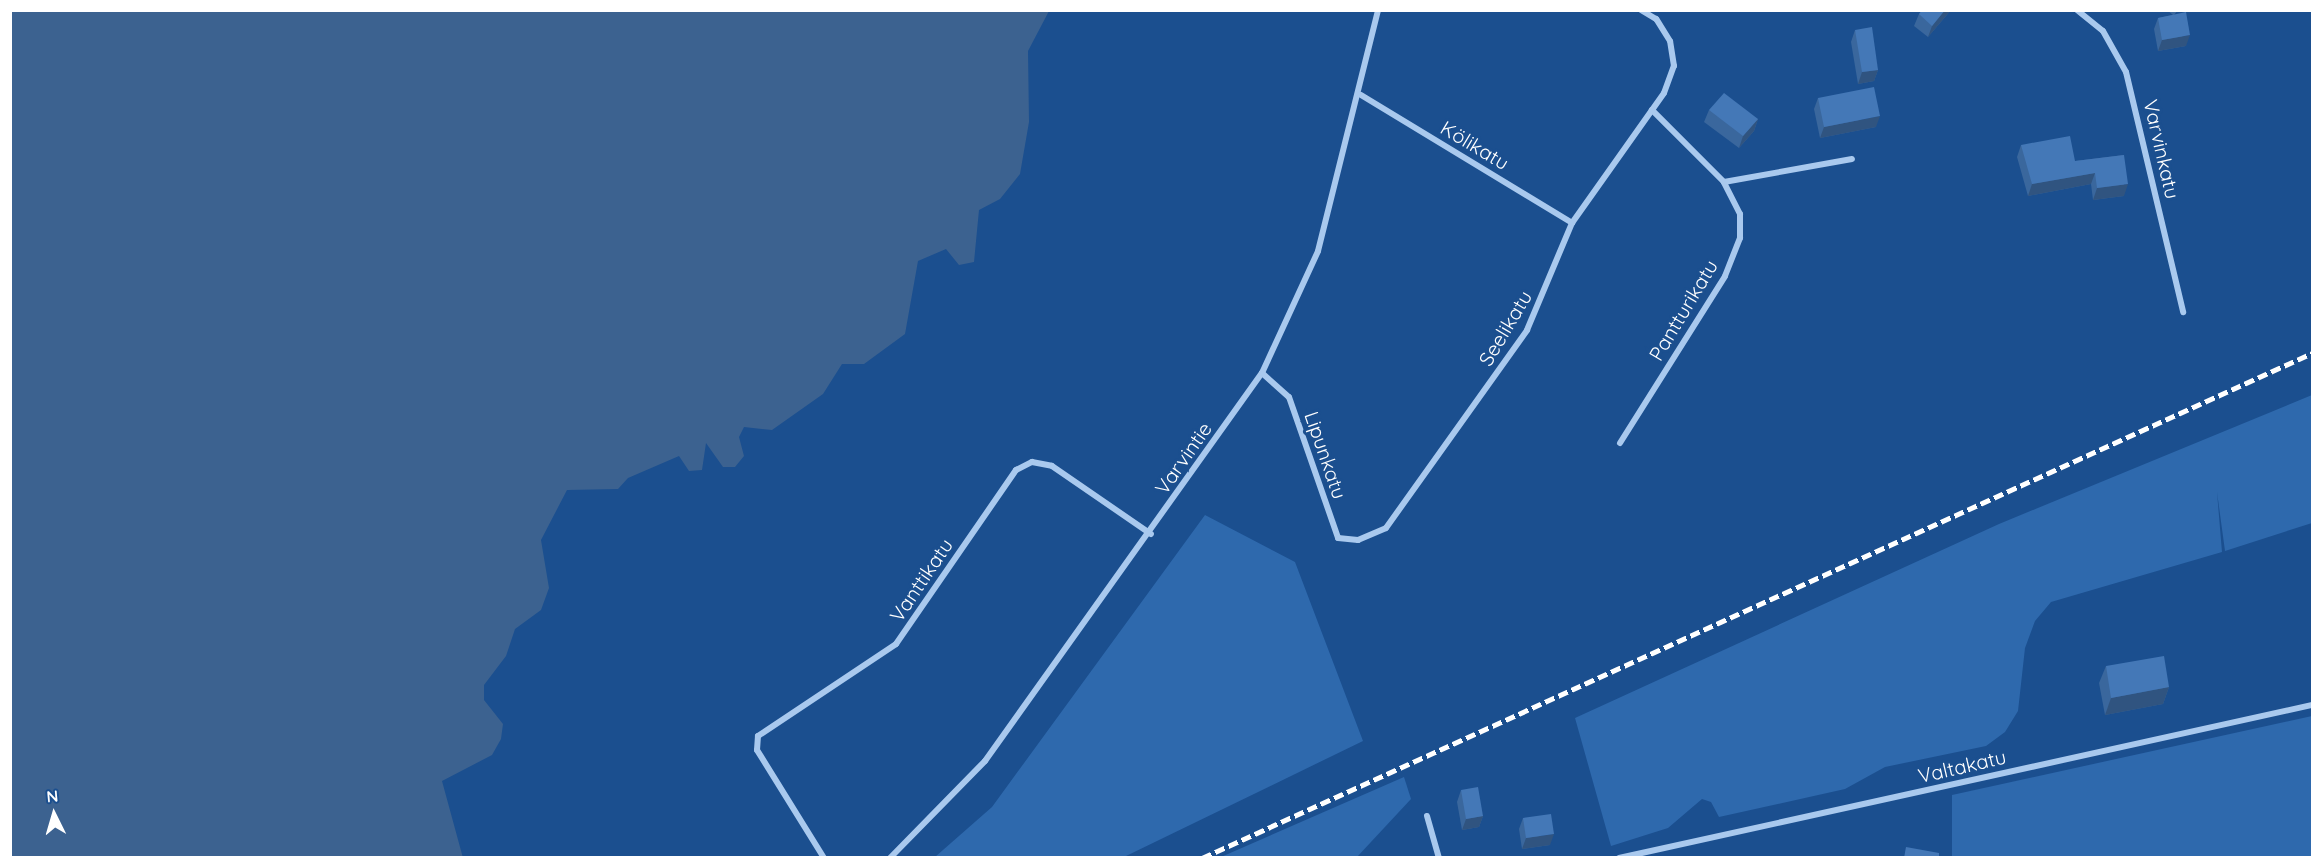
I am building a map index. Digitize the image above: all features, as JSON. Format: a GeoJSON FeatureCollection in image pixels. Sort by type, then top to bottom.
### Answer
{"type":"FeatureCollection","features":[{"type":"Feature","properties":{"kind":"street","name":"Varvintie"},"geometry":{"type":"LineString","coordinates":[[890,858],[985,761],[1151,534],[1262,373],[1318,251],[1361,95],[1378,10]]}},
{"type":"Feature","properties":{"kind":"street","name":"Seelikatu"},"geometry":{"type":"LineString","coordinates":[[1358,540],[1386,528],[1408,504],[1527,330],[1572,223],[1652,110],[1674,66],[1670,41],[1656,19],[1641,10]]}},
{"type":"Feature","properties":{"kind":"street","name":"Varvinkatu"},"geometry":{"type":"LineString","coordinates":[[2077,10],[2103,31],[2126,72],[2183,312]]}},
{"type":"Feature","properties":{"kind":"street","name":"Kölikatu"},"geometry":{"type":"LineString","coordinates":[[1361,95],[1572,223]]}},
{"type":"Feature","properties":{"kind":"street","name":"Pantturikatu"},"geometry":{"type":"LineString","coordinates":[[1620,443],[1733,257],[1740,238],[1740,214],[1724,182],[1652,110]]}},
{"type":"Feature","properties":{"kind":"street"},"geometry":{"type":"LineString","coordinates":[[1724,182],[1852,159]]}},
{"type":"Feature","properties":{"kind":"street","name":"Lipunkatu"},"geometry":{"type":"LineString","coordinates":[[1262,373],[1289,397],[1338,538],[1358,540]]}},
{"type":"Feature","properties":{"kind":"street","name":"Vanttikatu"},"geometry":{"type":"LineString","coordinates":[[824,858],[757,750],[758,736],[896,644],[1016,470],[1032,462],[1052,466],[1151,534]]}},
{"type":"Feature","properties":{"kind":"street","name":"Valtakatu"},"geometry":{"type":"LineString","coordinates":[[1619,858],[2313,705]]}},
{"type":"Feature","properties":{"kind":"street"},"geometry":{"type":"LineString","coordinates":[[1427,816],[1439,858]]}},
{"type":"Feature","properties":{"kind":"shaded area"},"geometry":{"type":"Polygon","coordinates":[[[10,11],[1049,11],[1028,51],[1029,122],[1020,174],[1000,199],[979,210],[974,262],[959,265],[946,249],[918,261],[905,334],[864,364],[842,364],[823,394],[772,430],[744,427],[739,437],[744,456],[735,467],[723,467],[706,443],[702,470],[689,471],[679,456],[628,478],[618,489],[567,490],[541,540],[549,588],[541,610],[515,629],[506,656],[484,685],[484,700],[503,724],[501,739],[492,755],[442,781],[463,858],[11,857],[10,11]]]}},
{"type":"Feature","properties":{"kind":"shaded area"},"geometry":{"type":"Polygon","coordinates":[[[2312,395],[2312,523],[2225,551],[2217,492],[2222,552],[2051,602],[2035,621],[2025,648],[2018,711],[2005,732],[1986,746],[1885,767],[1845,789],[1719,817],[1711,802],[1702,799],[1668,828],[1611,846],[1575,718],[1999,524],[2312,395]]]}},
{"type":"Feature","properties":{"kind":"shaded area"},"geometry":{"type":"Polygon","coordinates":[[[1205,515],[1295,562],[1363,741],[1124,857],[935,857],[992,807],[1205,515]]]}},
{"type":"Feature","properties":{"kind":"shaded area"},"geometry":{"type":"Polygon","coordinates":[[[2312,716],[2312,857],[1952,857],[1952,795],[2312,716]]]}},
{"type":"Feature","properties":{"kind":"shaded area"},"geometry":{"type":"Polygon","coordinates":[[[1404,777],[1411,799],[1357,857],[1221,857],[1404,777]]]}},
{"type":"Feature","properties":{"kind":"building"},"geometry":{"type":"Polygon","coordinates":[[[1922,10],[1945,10],[1932,26],[1919,14],[1922,10]]]}},
{"type":"Feature","properties":{"kind":"building"},"geometry":{"type":"Polygon","coordinates":[[[2186,12],[2190,35],[2162,40],[2158,18],[2186,12]]]}},
{"type":"Feature","properties":{"kind":"building"},"geometry":{"type":"Polygon","coordinates":[[[1872,27],[1878,70],[1862,72],[1855,30],[1872,27]]]}},
{"type":"Feature","properties":{"kind":"building"},"geometry":{"type":"Polygon","coordinates":[[[1874,87],[1880,116],[1824,127],[1818,98],[1874,87]]]}},
{"type":"Feature","properties":{"kind":"building"},"geometry":{"type":"Polygon","coordinates":[[[1724,93],[1758,119],[1743,136],[1709,110],[1724,93]]]}},
{"type":"Feature","properties":{"kind":"building"},"geometry":{"type":"Polygon","coordinates":[[[2070,136],[2075,161],[2124,155],[2128,184],[2097,188],[2095,173],[2032,184],[2021,145],[2070,136]]]}},
{"type":"Feature","properties":{"kind":"building"},"geometry":{"type":"Polygon","coordinates":[[[2164,656],[2169,687],[2111,698],[2106,666],[2164,656]]]}},
{"type":"Feature","properties":{"kind":"building"},"geometry":{"type":"Polygon","coordinates":[[[1478,787],[1483,816],[1466,819],[1461,790],[1478,787]]]}},
{"type":"Feature","properties":{"kind":"building"},"geometry":{"type":"Polygon","coordinates":[[[1551,814],[1554,834],[1526,838],[1523,818],[1551,814]]]}},
{"type":"Feature","properties":{"kind":"building"},"geometry":{"type":"Polygon","coordinates":[[[1906,847],[1939,853],[1939,858],[1904,858],[1906,847]]]}},
{"type":"Feature","properties":{"kind":"railway"},"geometry":{"type":"LineString","coordinates":[[1202,858],[2312,353]]}}]}
